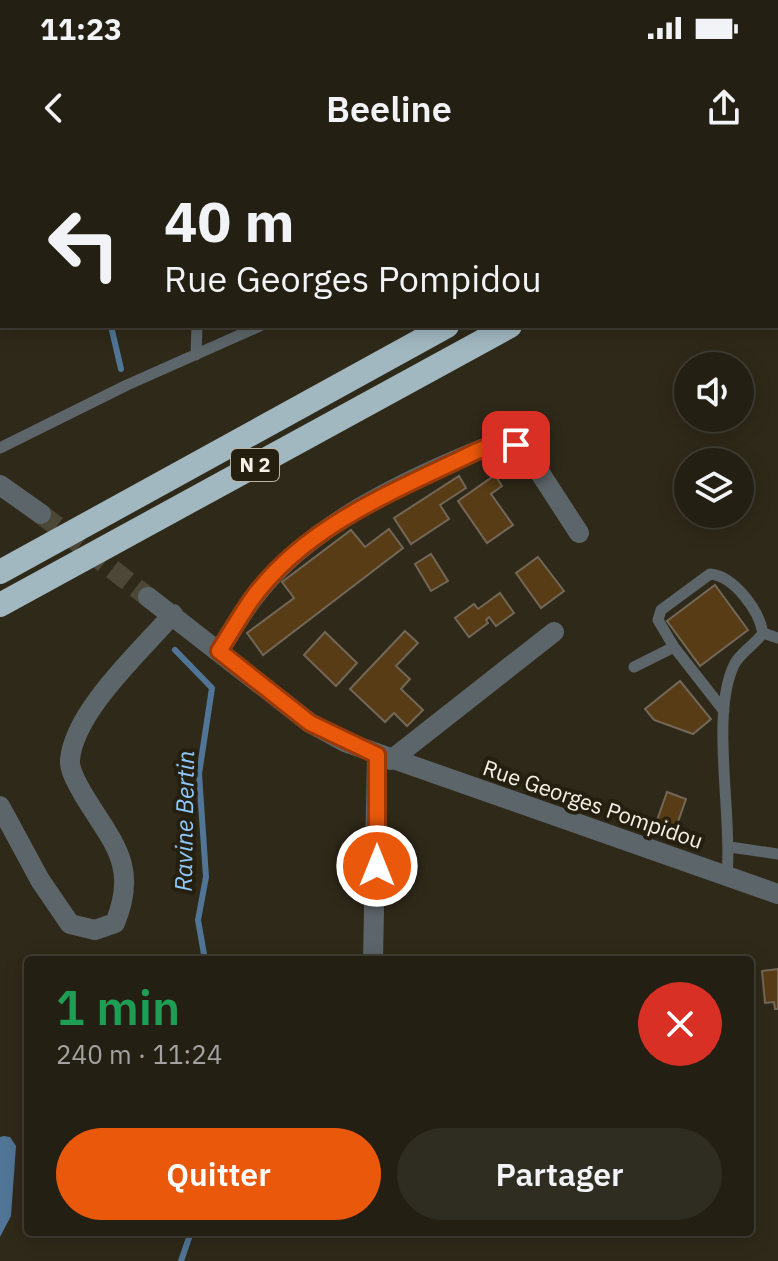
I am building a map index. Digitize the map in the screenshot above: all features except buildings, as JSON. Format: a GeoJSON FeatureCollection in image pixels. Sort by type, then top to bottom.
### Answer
{"type":"FeatureCollection","features":[{"type":"Feature","properties":{"kind":"highway","name":"N 2"},"geometry":{"type":"LineString","coordinates":[[0,572],[443,328]]}},
{"type":"Feature","properties":{"kind":"highway","name":"N 2"},"geometry":{"type":"LineString","coordinates":[[0,605],[506,328]]}},
{"type":"Feature","properties":{"kind":"street"},"geometry":{"type":"LineString","coordinates":[[219,651],[253,598],[291,558],[340,518],[497,443],[516,445],[529,456],[579,533]]}},
{"type":"Feature","properties":{"kind":"street"},"geometry":{"type":"LineString","coordinates":[[0,485],[41,514]]}},
{"type":"Feature","properties":{"kind":"street","name":"Rue Georges Pompidou"},"geometry":{"type":"LineString","coordinates":[[148,597],[310,723],[384,757],[778,894]]}},
{"type":"Feature","properties":{"kind":"street"},"geometry":{"type":"LineString","coordinates":[[0,806],[40,880],[70,924],[95,930],[115,923],[124,902],[125,865],[79,788],[70,762],[78,733],[91,712],[173,614]]}},
{"type":"Feature","properties":{"kind":"street"},"geometry":{"type":"LineString","coordinates":[[373,956],[384,757],[554,632]]}},
{"type":"Feature","properties":{"kind":"lane"},"geometry":{"type":"LineString","coordinates":[[196,355],[197,328]]}},
{"type":"Feature","properties":{"kind":"lane"},"geometry":{"type":"LineString","coordinates":[[0,448],[256,328]]}},
{"type":"Feature","properties":{"kind":"lane"},"geometry":{"type":"LineString","coordinates":[[724,711],[674,647],[658,620],[661,610],[710,574],[722,575],[731,581],[761,620],[763,633],[732,669],[724,711],[730,847],[727,876]]}},
{"type":"Feature","properties":{"kind":"lane"},"geometry":{"type":"LineString","coordinates":[[763,633],[778,638]]}},
{"type":"Feature","properties":{"kind":"lane"},"geometry":{"type":"LineString","coordinates":[[634,667],[674,647]]}},
{"type":"Feature","properties":{"kind":"lane"},"geometry":{"type":"LineString","coordinates":[[730,847],[778,854]]}},
{"type":"Feature","properties":{"kind":"water"},"geometry":{"type":"Polygon","coordinates":[[[0,1137],[10,1137],[16,1146],[11,1216],[0,1237],[0,1137]]]}},
{"type":"Feature","properties":{"kind":"waterway","name":"Ravine Bertin"},"geometry":{"type":"LineString","coordinates":[[111,328],[121,369]]}},
{"type":"Feature","properties":{"kind":"waterway","name":"Ravine Bertin"},"geometry":{"type":"LineString","coordinates":[[175,650],[212,688],[199,774],[206,877],[198,920],[204,956]]}},
{"type":"Feature","properties":{"kind":"waterway","name":"Ravine Bertin"},"geometry":{"type":"LineString","coordinates":[[181,1261],[190,1236]]}},
{"type":"Feature","properties":{"kind":"tunnel"},"geometry":{"type":"LineString","coordinates":[[41,514],[148,597]]}},
{"type":"Feature","properties":{"kind":"route"},"geometry":{"type":"LineString","coordinates":[[377,866],[377,755],[310,723],[219,651],[253,598],[291,558],[340,518],[475,452],[497,443],[516,445]]}}]}
